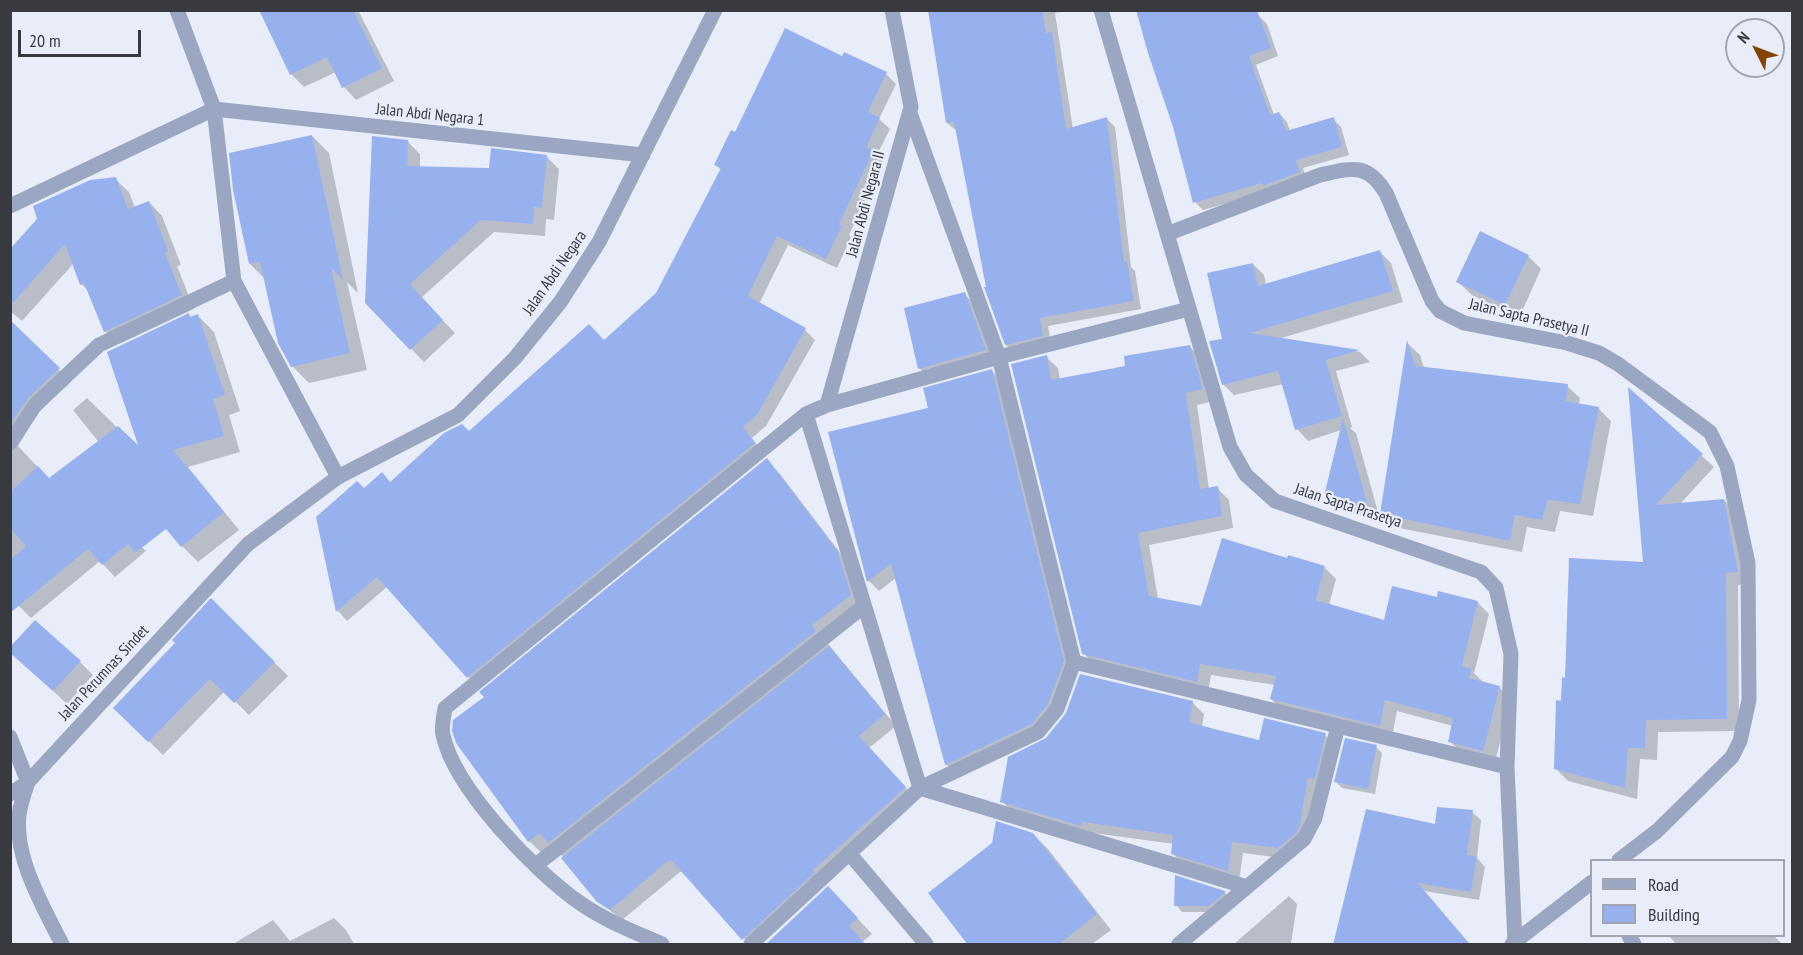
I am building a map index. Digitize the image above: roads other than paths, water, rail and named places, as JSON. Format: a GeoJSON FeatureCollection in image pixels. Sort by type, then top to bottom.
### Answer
{"type":"FeatureCollection","features":[{"type":"Feature","properties":{"kind":"street"},"geometry":{"type":"LineString","coordinates":[[177,10],[214,110],[234,281],[338,477]]}},
{"type":"Feature","properties":{"kind":"street","name":"Jalan Abdi Negara"},"geometry":{"type":"LineString","coordinates":[[338,477],[458,415],[515,358],[561,301],[599,242],[715,10]]}},
{"type":"Feature","properties":{"kind":"street","name":"Jalan Abdi Negara II"},"geometry":{"type":"LineString","coordinates":[[828,405],[911,107],[892,10]]}},
{"type":"Feature","properties":{"kind":"street","name":"Jalan Sapta Prasetya"},"geometry":{"type":"LineString","coordinates":[[1101,10],[1230,447],[1246,475],[1275,501],[1481,572],[1496,588],[1511,654],[1507,767],[1514,943]]}},
{"type":"Feature","properties":{"kind":"street"},"geometry":{"type":"LineString","coordinates":[[10,206],[214,110]]}},
{"type":"Feature","properties":{"kind":"street","name":"Jalan Abdi Negara 1"},"geometry":{"type":"LineString","coordinates":[[214,110],[643,156]]}},
{"type":"Feature","properties":{"kind":"street"},"geometry":{"type":"LineString","coordinates":[[751,945],[920,788],[1038,732],[1057,710],[1074,662],[999,357],[910,113]]}},
{"type":"Feature","properties":{"kind":"street","name":"Jalan Sapta Prasetya II"},"geometry":{"type":"LineString","coordinates":[[1167,234],[1320,175],[1347,169],[1364,170],[1376,177],[1386,193],[1432,301],[1440,311],[1464,323],[1567,343],[1599,353],[1618,364],[1710,432],[1727,466],[1748,563],[1749,700],[1740,741],[1732,757],[1717,775],[1657,831],[1622,859]]}},
{"type":"Feature","properties":{"kind":"street"},"geometry":{"type":"LineString","coordinates":[[10,443],[35,405],[99,345],[234,281]]}},
{"type":"Feature","properties":{"kind":"street"},"geometry":{"type":"LineString","coordinates":[[662,945],[608,921],[579,903],[522,853],[465,784],[451,759],[442,733],[445,708],[806,414],[828,405],[999,357],[1189,309]]}},
{"type":"Feature","properties":{"kind":"street"},"geometry":{"type":"LineString","coordinates":[[806,414],[920,788]]}},
{"type":"Feature","properties":{"kind":"street","name":"Jalan Perumnas Sindet"},"geometry":{"type":"LineString","coordinates":[[62,945],[32,884],[20,836],[19,811],[28,782],[248,544],[338,477]]}},
{"type":"Feature","properties":{"kind":"street"},"geometry":{"type":"LineString","coordinates":[[536,866],[864,606]]}},
{"type":"Feature","properties":{"kind":"street"},"geometry":{"type":"LineString","coordinates":[[1074,662],[1507,767]]}},
{"type":"Feature","properties":{"kind":"street"},"geometry":{"type":"LineString","coordinates":[[1179,945],[1304,839],[1315,818],[1338,726]]}},
{"type":"Feature","properties":{"kind":"street"},"geometry":{"type":"LineString","coordinates":[[10,737],[28,782],[10,794]]}},
{"type":"Feature","properties":{"kind":"street"},"geometry":{"type":"LineString","coordinates":[[920,788],[1247,887]]}},
{"type":"Feature","properties":{"kind":"street"},"geometry":{"type":"LineString","coordinates":[[849,853],[926,945]]}},
{"type":"Feature","properties":{"kind":"street"},"geometry":{"type":"LineString","coordinates":[[1514,943],[1590,884]]}}]}
